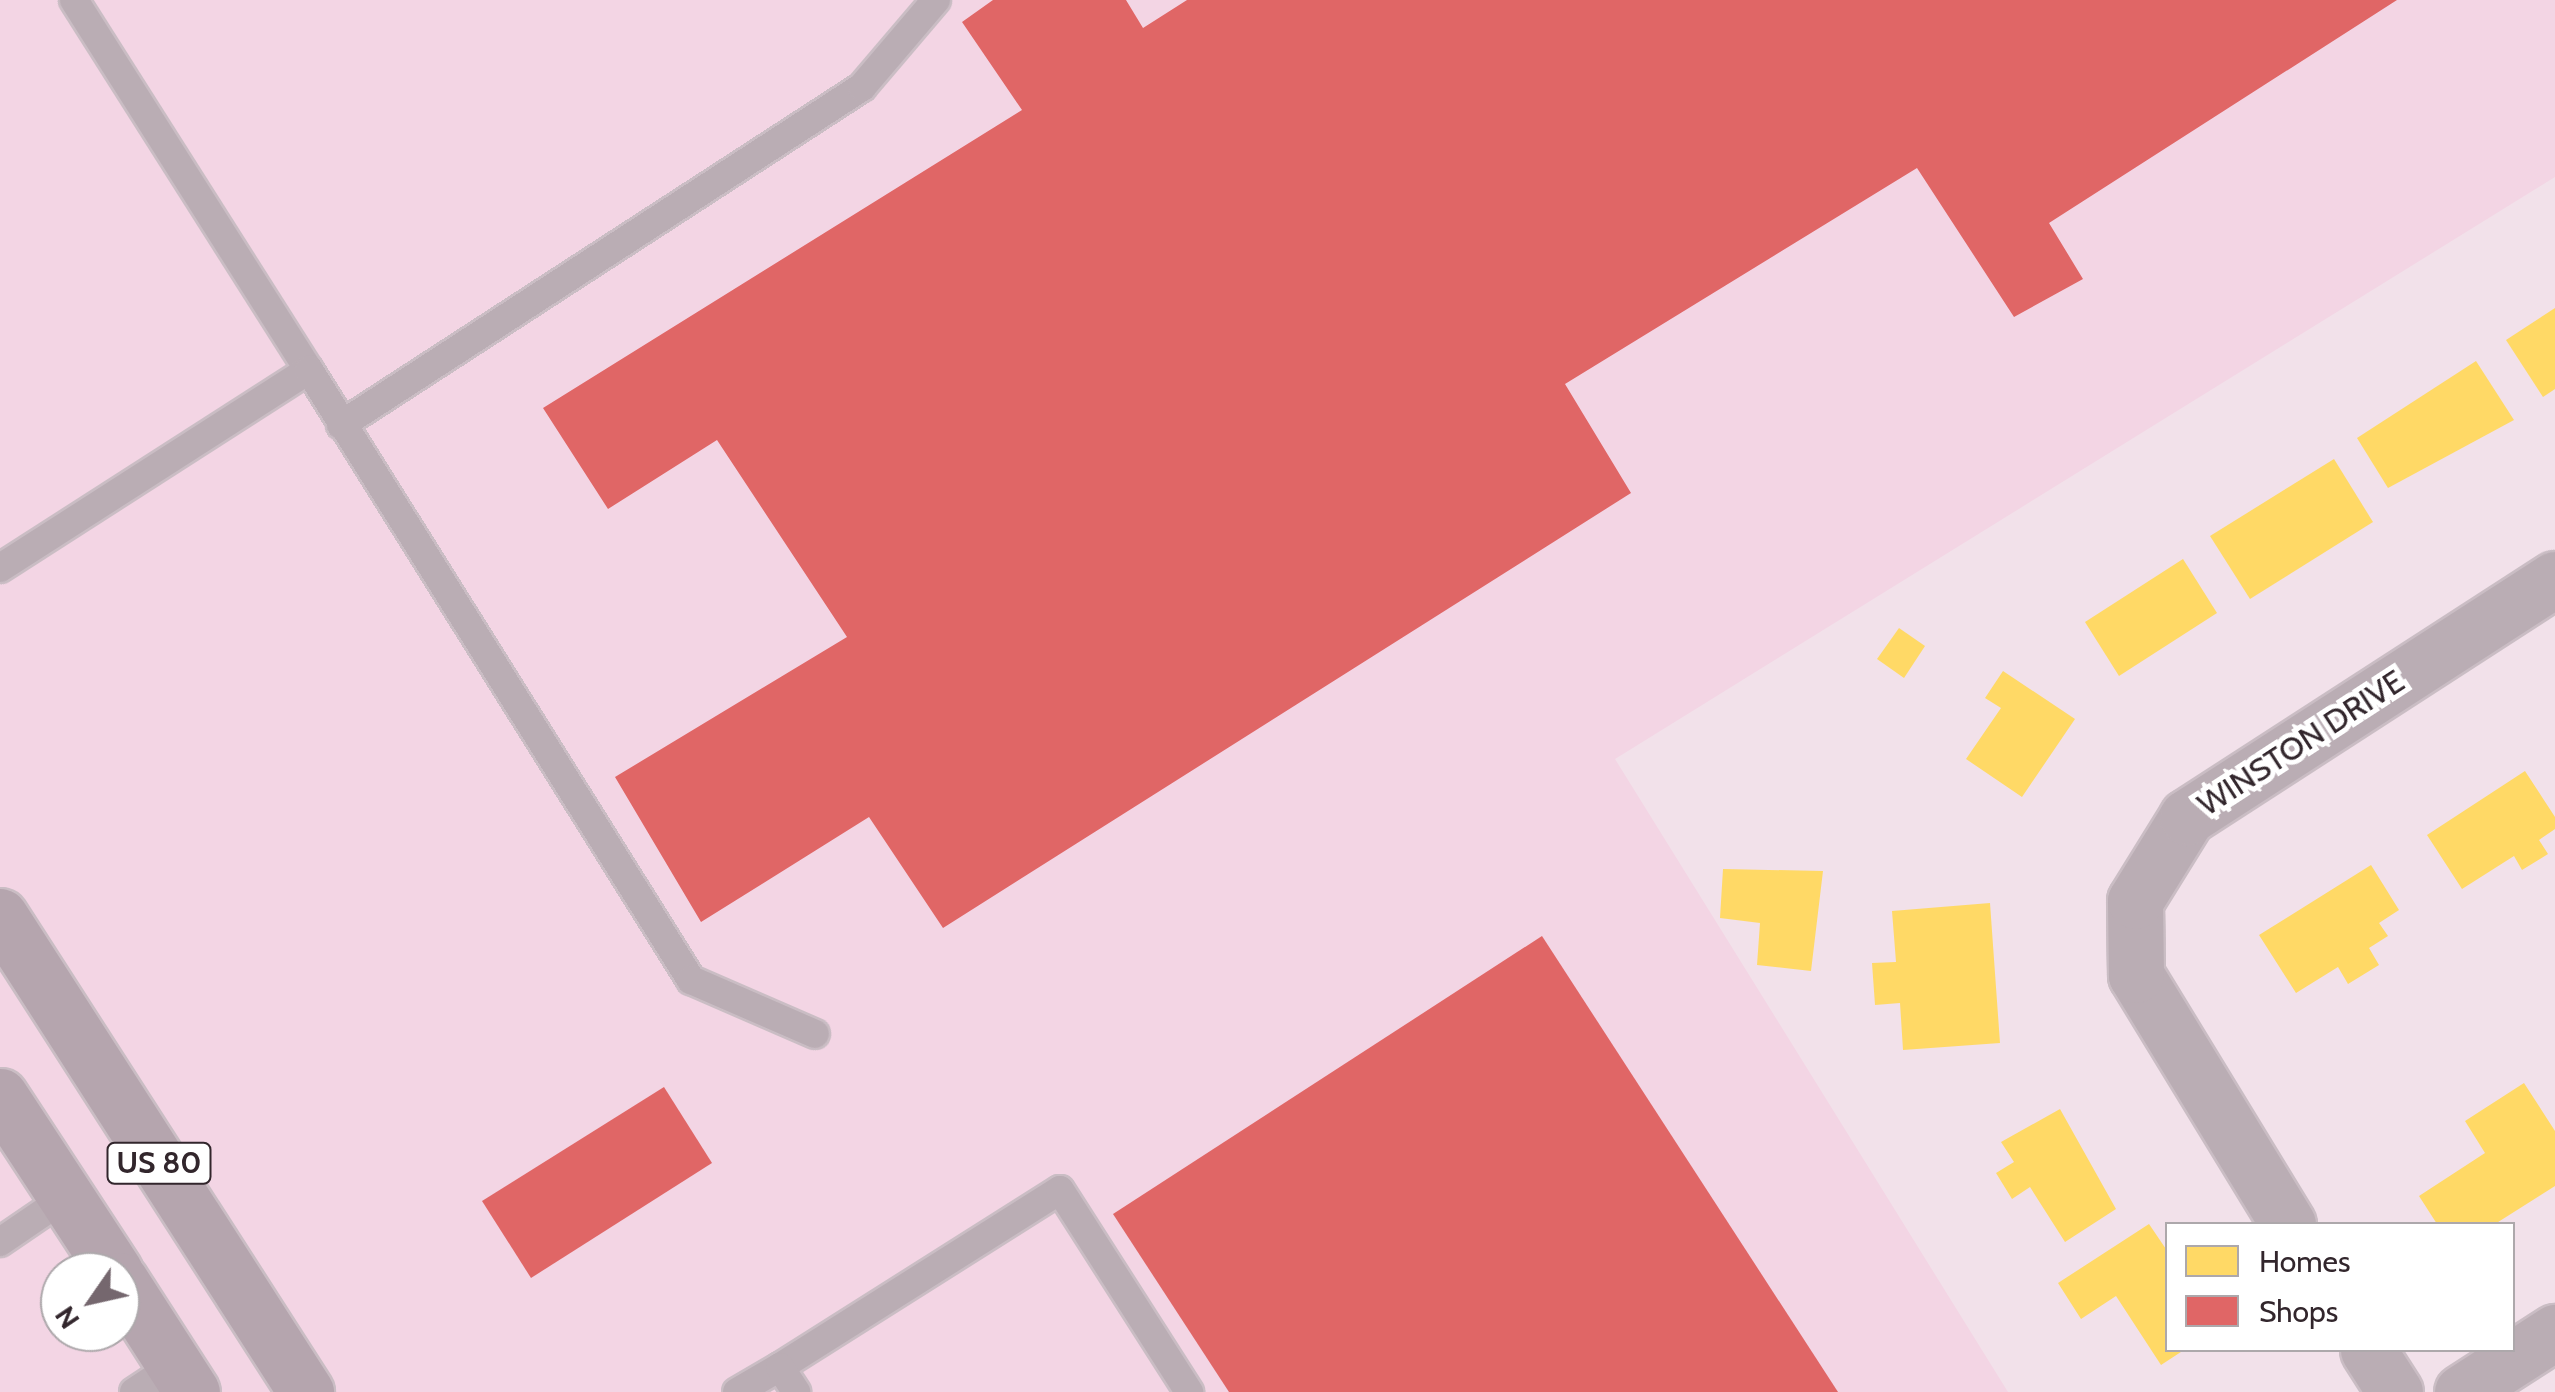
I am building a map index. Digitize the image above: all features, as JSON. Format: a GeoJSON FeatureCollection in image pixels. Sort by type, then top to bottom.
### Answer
{"type":"FeatureCollection","features":[{"type":"Feature","properties":{"kind":"main road","name":"US 80"},"geometry":{"type":"LineString","coordinates":[[0,916],[306,1392]]}},
{"type":"Feature","properties":{"kind":"main road","name":"US 80"},"geometry":{"type":"LineString","coordinates":[[0,1096],[102,1252]]}},
{"type":"Feature","properties":{"kind":"main road"},"geometry":{"type":"LineString","coordinates":[[140,1324],[167,1383]]}},
{"type":"Feature","properties":{"kind":"street","name":"WINSTON DRIVE"},"geometry":{"type":"LineString","coordinates":[[2287,1222],[2136,975],[2136,900],[2187,817],[2555,579]]}},
{"type":"Feature","properties":{"kind":"street"},"geometry":{"type":"LineString","coordinates":[[2462,1392],[2555,1332]]}},
{"type":"Feature","properties":{"kind":"street"},"geometry":{"type":"LineString","coordinates":[[2369,1352],[2395,1392]]}},
{"type":"Feature","properties":{"kind":"lane"},"geometry":{"type":"LineString","coordinates":[[74,0],[691,980],[815,1034]]}},
{"type":"Feature","properties":{"kind":"lane"},"geometry":{"type":"LineString","coordinates":[[342,426],[862,87],[936,0]]}},
{"type":"Feature","properties":{"kind":"lane"},"geometry":{"type":"LineString","coordinates":[[0,568],[309,370]]}},
{"type":"Feature","properties":{"kind":"lane"},"geometry":{"type":"LineString","coordinates":[[737,1392],[1060,1190],[1189,1392]]}},
{"type":"Feature","properties":{"kind":"lane"},"geometry":{"type":"LineString","coordinates":[[0,1242],[66,1197]]}},
{"type":"Feature","properties":{"kind":"lane"},"geometry":{"type":"LineString","coordinates":[[780,1367],[796,1392]]}},
{"type":"Feature","properties":{"kind":"shaded area"},"geometry":{"type":"Polygon","coordinates":[[[0,0],[2555,0],[2555,177],[1615,759],[2008,1392],[0,1392],[0,0]]]}},
{"type":"Feature","properties":{"kind":"building: Homes"},"geometry":{"type":"Polygon","coordinates":[[[2555,308],[2555,389],[2543,397],[2506,340],[2555,308]]]}},
{"type":"Feature","properties":{"kind":"building: Homes"},"geometry":{"type":"Polygon","coordinates":[[[2476,361],[2514,420],[2388,488],[2357,438],[2476,361]]]}},
{"type":"Feature","properties":{"kind":"building: Homes"},"geometry":{"type":"Polygon","coordinates":[[[2334,459],[2373,522],[2250,599],[2210,536],[2334,459]]]}},
{"type":"Feature","properties":{"kind":"building: Homes"},"geometry":{"type":"Polygon","coordinates":[[[2183,559],[2217,613],[2119,676],[2085,622],[2183,559]]]}},
{"type":"Feature","properties":{"kind":"building: Homes"},"geometry":{"type":"Polygon","coordinates":[[[1899,628],[1925,646],[1904,678],[1877,659],[1899,628]]]}},
{"type":"Feature","properties":{"kind":"building: Homes"},"geometry":{"type":"Polygon","coordinates":[[[2003,671],[2075,719],[2022,797],[1966,759],[2001,708],[1985,698],[2003,671]]]}},
{"type":"Feature","properties":{"kind":"building: Homes"},"geometry":{"type":"Polygon","coordinates":[[[2525,771],[2555,817],[2555,829],[2539,840],[2548,854],[2522,870],[2514,856],[2462,889],[2427,835],[2525,771]]]}},
{"type":"Feature","properties":{"kind":"building: Homes"},"geometry":{"type":"Polygon","coordinates":[[[2371,865],[2399,910],[2379,923],[2388,936],[2369,948],[2379,965],[2348,984],[2338,967],[2296,993],[2259,935],[2371,865]]]}},
{"type":"Feature","properties":{"kind":"building: Homes"},"geometry":{"type":"Polygon","coordinates":[[[1723,869],[1823,871],[1811,971],[1757,965],[1760,923],[1720,918],[1723,869]]]}},
{"type":"Feature","properties":{"kind":"building: Homes"},"geometry":{"type":"Polygon","coordinates":[[[1990,903],[2000,1043],[1903,1050],[1900,1003],[1875,1005],[1872,963],[1896,962],[1892,911],[1990,903]]]}},
{"type":"Feature","properties":{"kind":"building: Homes"},"geometry":{"type":"Polygon","coordinates":[[[2524,1083],[2555,1131],[2555,1186],[2498,1222],[2436,1222],[2419,1196],[2485,1153],[2465,1121],[2524,1083]]]}},
{"type":"Feature","properties":{"kind":"building: Homes"},"geometry":{"type":"Polygon","coordinates":[[[2060,1109],[2116,1209],[2065,1242],[2030,1187],[2012,1199],[1996,1173],[2014,1162],[2001,1142],[2060,1109]]]}},
{"type":"Feature","properties":{"kind":"building: Homes"},"geometry":{"type":"Polygon","coordinates":[[[2149,1224],[2165,1248],[2165,1352],[2181,1352],[2161,1365],[2116,1296],[2081,1319],[2058,1283],[2149,1224]]]}},
{"type":"Feature","properties":{"kind":"building: Shops"},"geometry":{"type":"Polygon","coordinates":[[[993,0],[1126,0],[1143,28],[1187,0],[2397,0],[2049,223],[2083,279],[2014,317],[1917,168],[1565,384],[1631,493],[943,928],[869,817],[701,922],[615,777],[847,637],[717,440],[608,509],[543,408],[1022,110],[962,22],[993,0]]]}},
{"type":"Feature","properties":{"kind":"building: Shops"},"geometry":{"type":"Polygon","coordinates":[[[1542,936],[1838,1392],[1229,1392],[1113,1214],[1542,936]]]}},
{"type":"Feature","properties":{"kind":"building: Shops"},"geometry":{"type":"Polygon","coordinates":[[[664,1087],[712,1163],[531,1278],[482,1201],[664,1087]]]}}]}
